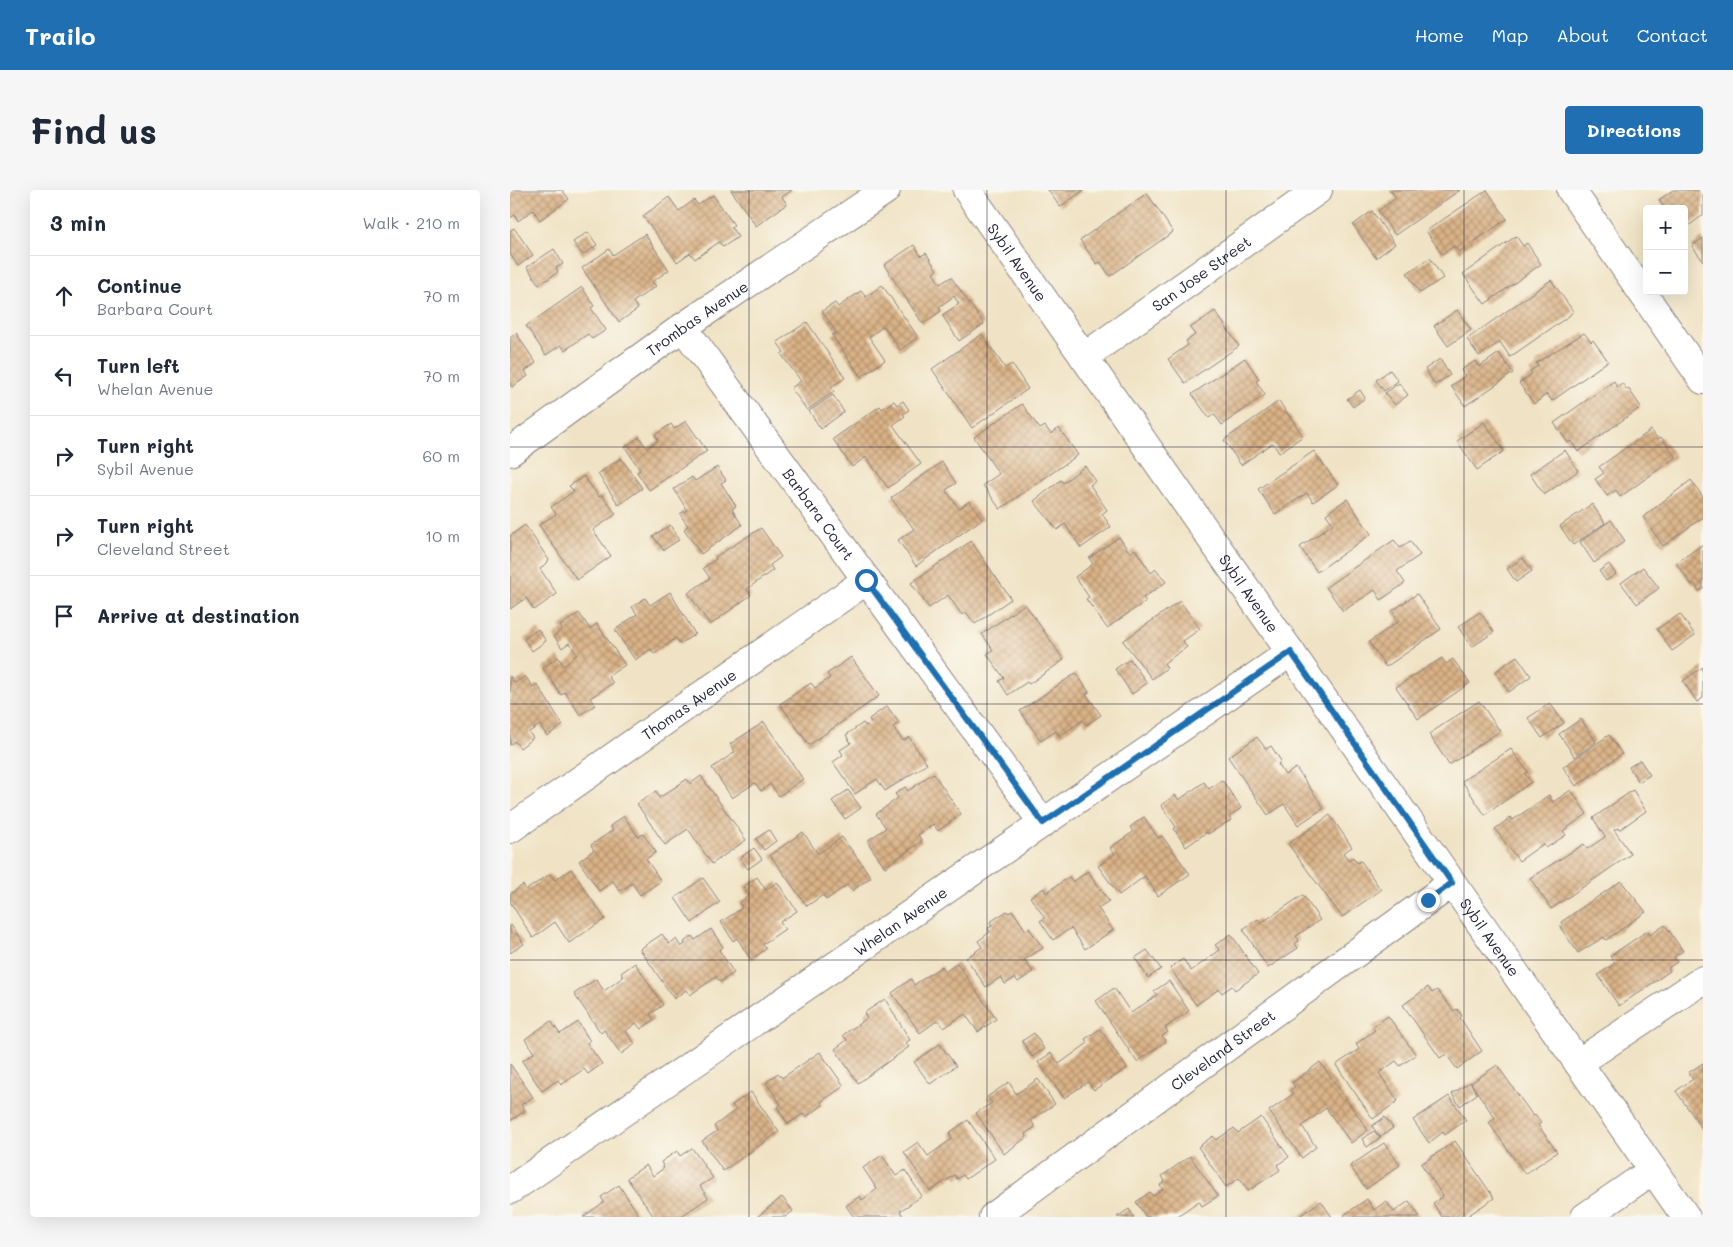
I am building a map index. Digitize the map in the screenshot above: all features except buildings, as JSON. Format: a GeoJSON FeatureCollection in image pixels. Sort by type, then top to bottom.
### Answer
{"type":"FeatureCollection","features":[{"type":"Feature","properties":{"kind":"street","name":"Trombas Avenue"},"geometry":{"type":"LineString","coordinates":[[510,452],[683,327],[886,190]]}},
{"type":"Feature","properties":{"kind":"street","name":"Sybil Avenue"},"geometry":{"type":"LineString","coordinates":[[968,190],[1686,1217]]}},
{"type":"Feature","properties":{"kind":"street","name":"San Jose Street"},"geometry":{"type":"LineString","coordinates":[[1084,357],[1318,190]]}},
{"type":"Feature","properties":{"kind":"street"},"geometry":{"type":"LineString","coordinates":[[1571,190],[1703,380]]}},
{"type":"Feature","properties":{"kind":"street","name":"Barbara Court"},"geometry":{"type":"LineString","coordinates":[[683,327],[1043,823]]}},
{"type":"Feature","properties":{"kind":"street","name":"Thomas Avenue"},"geometry":{"type":"LineString","coordinates":[[510,829],[866,580]]}},
{"type":"Feature","properties":{"kind":"street","name":"Whelan Avenue"},"geometry":{"type":"LineString","coordinates":[[510,1190],[1291,652]]}},
{"type":"Feature","properties":{"kind":"street","name":"Cleveland Street"},"geometry":{"type":"LineString","coordinates":[[993,1217],[1452,883]]}},
{"type":"Feature","properties":{"kind":"street"},"geometry":{"type":"LineString","coordinates":[[1578,1063],[1703,980]]}},
{"type":"Feature","properties":{"kind":"street"},"geometry":{"type":"LineString","coordinates":[[1585,1217],[1653,1170]]}},
{"type":"Feature","properties":{"kind":"route"},"geometry":{"type":"LineString","coordinates":[[866,580],[1043,823],[1291,652],[1452,883],[1428,900]]}}]}
